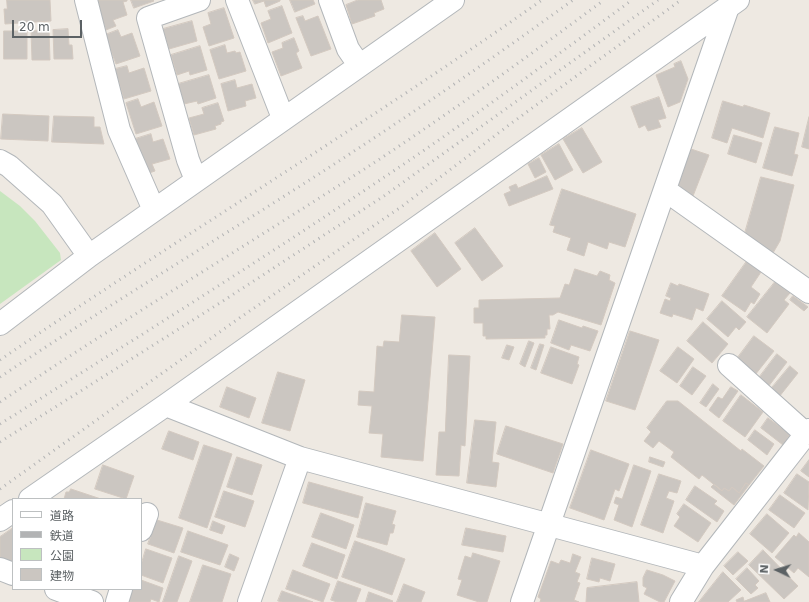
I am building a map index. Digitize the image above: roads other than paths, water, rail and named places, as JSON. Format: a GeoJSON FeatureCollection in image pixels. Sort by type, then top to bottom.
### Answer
{"type":"FeatureCollection","features":[{"type":"Feature","properties":{"kind":"street"},"geometry":{"type":"LineString","coordinates":[[86,0],[119,130],[154,210]]}},
{"type":"Feature","properties":{"kind":"street"},"geometry":{"type":"LineString","coordinates":[[196,180],[188,160],[148,18],[199,0]]}},
{"type":"Feature","properties":{"kind":"street"},"geometry":{"type":"LineString","coordinates":[[237,0],[283,118]]}},
{"type":"Feature","properties":{"kind":"street"},"geometry":{"type":"LineString","coordinates":[[330,0],[348,49],[359,66]]}},
{"type":"Feature","properties":{"kind":"street"},"geometry":{"type":"LineString","coordinates":[[0,324],[89,256],[283,118],[453,0]]}},
{"type":"Feature","properties":{"kind":"street"},"geometry":{"type":"LineString","coordinates":[[522,602],[665,190],[733,4]]}},
{"type":"Feature","properties":{"kind":"street"},"geometry":{"type":"LineString","coordinates":[[31,498],[166,405],[733,4]]}},
{"type":"Feature","properties":{"kind":"street"},"geometry":{"type":"LineString","coordinates":[[0,161],[9,166],[52,204],[89,256]]}},
{"type":"Feature","properties":{"kind":"street"},"geometry":{"type":"LineString","coordinates":[[665,190],[809,292]]}},
{"type":"Feature","properties":{"kind":"street"},"geometry":{"type":"LineString","coordinates":[[680,602],[703,566],[808,432],[729,365]]}},
{"type":"Feature","properties":{"kind":"street"},"geometry":{"type":"LineString","coordinates":[[166,405],[300,458],[703,566]]}},
{"type":"Feature","properties":{"kind":"street"},"geometry":{"type":"LineString","coordinates":[[249,602],[300,458]]}},
{"type":"Feature","properties":{"kind":"street"},"geometry":{"type":"LineString","coordinates":[[0,520],[12,512]]}},
{"type":"Feature","properties":{"kind":"street"},"geometry":{"type":"LineString","coordinates":[[0,569],[12,574]]}},
{"type":"Feature","properties":{"kind":"street"},"geometry":{"type":"LineString","coordinates":[[59,590],[92,602]]}},
{"type":"Feature","properties":{"kind":"street"},"geometry":{"type":"LineString","coordinates":[[116,602],[121,590]]}},
{"type":"Feature","properties":{"kind":"railway"},"geometry":{"type":"LineString","coordinates":[[0,360],[135,269],[408,92],[542,0]]}},
{"type":"Feature","properties":{"kind":"railway"},"geometry":{"type":"LineString","coordinates":[[0,377],[349,155],[508,47],[573,0]]}},
{"type":"Feature","properties":{"kind":"railway"},"geometry":{"type":"LineString","coordinates":[[0,402],[91,342],[366,168],[486,86],[604,0]]}},
{"type":"Feature","properties":{"kind":"railway"},"geometry":{"type":"LineString","coordinates":[[0,424],[143,334],[380,180],[476,114],[632,0]]}},
{"type":"Feature","properties":{"kind":"railway"},"geometry":{"type":"LineString","coordinates":[[0,442],[223,301],[384,196],[658,0]]}},
{"type":"Feature","properties":{"kind":"railway"},"geometry":{"type":"LineString","coordinates":[[0,489],[238,319],[401,207],[513,122],[681,0]]}}]}
